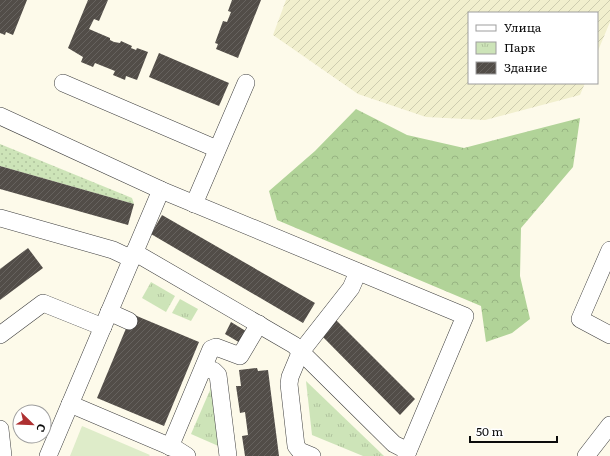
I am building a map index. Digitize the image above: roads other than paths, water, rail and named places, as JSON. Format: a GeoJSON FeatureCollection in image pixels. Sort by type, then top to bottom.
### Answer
{"type":"FeatureCollection","features":[{"type":"Feature","properties":{"kind":"street"},"geometry":{"type":"LineString","coordinates":[[194,204],[246,83]]}},
{"type":"Feature","properties":{"kind":"street"},"geometry":{"type":"LineString","coordinates":[[63,84],[218,149]]}},
{"type":"Feature","properties":{"kind":"street"},"geometry":{"type":"LineString","coordinates":[[0,116],[161,190],[465,316],[407,454],[394,444],[301,352],[288,341],[259,324],[133,256],[0,218]]}},
{"type":"Feature","properties":{"kind":"street"},"geometry":{"type":"LineString","coordinates":[[48,456],[161,190]]}},
{"type":"Feature","properties":{"kind":"street"},"geometry":{"type":"LineString","coordinates":[[610,250],[580,319],[610,335]]}},
{"type":"Feature","properties":{"kind":"street"},"geometry":{"type":"LineString","coordinates":[[312,456],[300,451],[296,446],[289,384],[290,377],[301,352],[351,288],[358,272]]}},
{"type":"Feature","properties":{"kind":"street"},"geometry":{"type":"LineString","coordinates":[[0,335],[43,303],[106,319],[129,321]]}},
{"type":"Feature","properties":{"kind":"street"},"geometry":{"type":"LineString","coordinates":[[170,447],[214,347],[240,356],[259,324]]}},
{"type":"Feature","properties":{"kind":"street"},"geometry":{"type":"LineString","coordinates":[[204,367],[214,371],[218,375],[228,456]]}},
{"type":"Feature","properties":{"kind":"street"},"geometry":{"type":"LineString","coordinates":[[70,404],[170,447],[187,456]]}},
{"type":"Feature","properties":{"kind":"street"},"geometry":{"type":"LineString","coordinates":[[586,456],[610,425]]}},
{"type":"Feature","properties":{"kind":"street"},"geometry":{"type":"LineString","coordinates":[[0,429],[3,456]]}}]}
